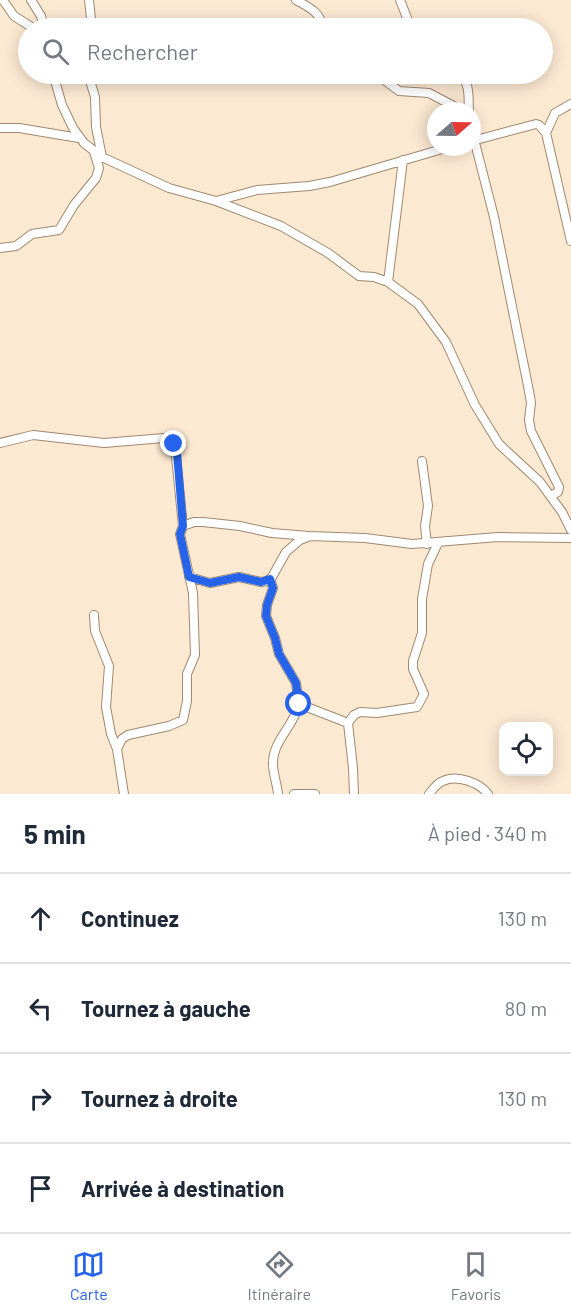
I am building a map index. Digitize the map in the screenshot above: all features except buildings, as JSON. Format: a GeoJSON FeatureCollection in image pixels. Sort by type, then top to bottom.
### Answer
{"type":"FeatureCollection","features":[{"type":"Feature","properties":{"kind":"street"},"geometry":{"type":"LineString","coordinates":[[3,0],[18,19]]}},
{"type":"Feature","properties":{"kind":"street"},"geometry":{"type":"LineString","coordinates":[[31,0],[41,18]]}},
{"type":"Feature","properties":{"kind":"street"},"geometry":{"type":"LineString","coordinates":[[89,0],[91,18]]}},
{"type":"Feature","properties":{"kind":"street"},"geometry":{"type":"LineString","coordinates":[[296,0],[320,18]]}},
{"type":"Feature","properties":{"kind":"street"},"geometry":{"type":"LineString","coordinates":[[400,0],[407,18]]}},
{"type":"Feature","properties":{"kind":"street"},"geometry":{"type":"LineString","coordinates":[[56,84],[62,105],[79,138],[102,157],[169,188],[216,201],[281,226],[328,253],[359,276],[374,277],[388,282],[418,304],[446,342],[475,405],[499,444],[540,482],[571,530]]}},
{"type":"Feature","properties":{"kind":"street"},"geometry":{"type":"LineString","coordinates":[[91,84],[95,97],[96,127],[102,157]]}},
{"type":"Feature","properties":{"kind":"street"},"geometry":{"type":"LineString","coordinates":[[389,84],[399,91],[429,93],[446,102]]}},
{"type":"Feature","properties":{"kind":"street"},"geometry":{"type":"LineString","coordinates":[[467,84],[469,102]]}},
{"type":"Feature","properties":{"kind":"street"},"geometry":{"type":"LineString","coordinates":[[546,133],[555,113],[571,104]]}},
{"type":"Feature","properties":{"kind":"street"},"geometry":{"type":"LineString","coordinates":[[481,139],[539,125],[546,133],[571,241]]}},
{"type":"Feature","properties":{"kind":"street"},"geometry":{"type":"LineString","coordinates":[[0,128],[19,128],[79,138]]}},
{"type":"Feature","properties":{"kind":"street"},"geometry":{"type":"LineString","coordinates":[[0,248],[16,246],[32,234],[59,230],[74,205],[99,172],[94,151]]}},
{"type":"Feature","properties":{"kind":"street"},"geometry":{"type":"LineString","coordinates":[[216,201],[257,190],[330,182],[427,153]]}},
{"type":"Feature","properties":{"kind":"street"},"geometry":{"type":"LineString","coordinates":[[477,156],[494,217],[529,391],[531,403],[529,425],[559,487],[558,492],[551,496]]}},
{"type":"Feature","properties":{"kind":"street"},"geometry":{"type":"LineString","coordinates":[[388,282],[404,160]]}},
{"type":"Feature","properties":{"kind":"street"},"geometry":{"type":"LineString","coordinates":[[0,442],[33,435],[104,443],[157,438],[170,440],[174,444],[177,453],[183,526],[180,534],[193,593],[195,655],[187,674],[185,717],[177,724],[128,735],[122,739],[117,749]]}},
{"type":"Feature","properties":{"kind":"street"},"geometry":{"type":"LineString","coordinates":[[422,461],[428,506],[425,526],[427,544]]}},
{"type":"Feature","properties":{"kind":"street"},"geometry":{"type":"LineString","coordinates":[[183,526],[203,522],[309,536],[387,540],[412,544],[498,537],[571,538]]}},
{"type":"Feature","properties":{"kind":"street"},"geometry":{"type":"LineString","coordinates":[[189,577],[210,583],[239,577],[261,582],[270,579],[286,552],[300,540],[309,536]]}},
{"type":"Feature","properties":{"kind":"street"},"geometry":{"type":"LineString","coordinates":[[355,794],[348,723],[354,715],[360,712],[377,713],[414,708],[420,705],[424,694],[413,669],[413,661],[420,641],[422,599],[428,564],[438,543]]}},
{"type":"Feature","properties":{"kind":"street"},"geometry":{"type":"LineString","coordinates":[[270,579],[273,588],[267,605],[267,618],[279,654],[296,683],[299,704],[297,713],[287,727],[273,761],[278,794]]}},
{"type":"Feature","properties":{"kind":"street"},"geometry":{"type":"LineString","coordinates":[[94,615],[95,631],[109,666],[106,707],[111,734],[117,749],[124,794]]}},
{"type":"Feature","properties":{"kind":"street"},"geometry":{"type":"LineString","coordinates":[[299,704],[348,723]]}},
{"type":"Feature","properties":{"kind":"street"},"geometry":{"type":"LineString","coordinates":[[429,794],[440,782],[450,778],[476,784],[488,794]]}},
{"type":"Feature","properties":{"kind":"street"},"geometry":{"type":"LineString","coordinates":[[294,794],[315,794]]}},
{"type":"Feature","properties":{"kind":"route"},"geometry":{"type":"LineString","coordinates":[[174,444],[177,453],[183,526],[180,534],[189,577],[205,583],[239,577],[261,582],[270,579],[273,590],[267,605],[267,618],[279,654],[296,683],[299,704]]}}]}
